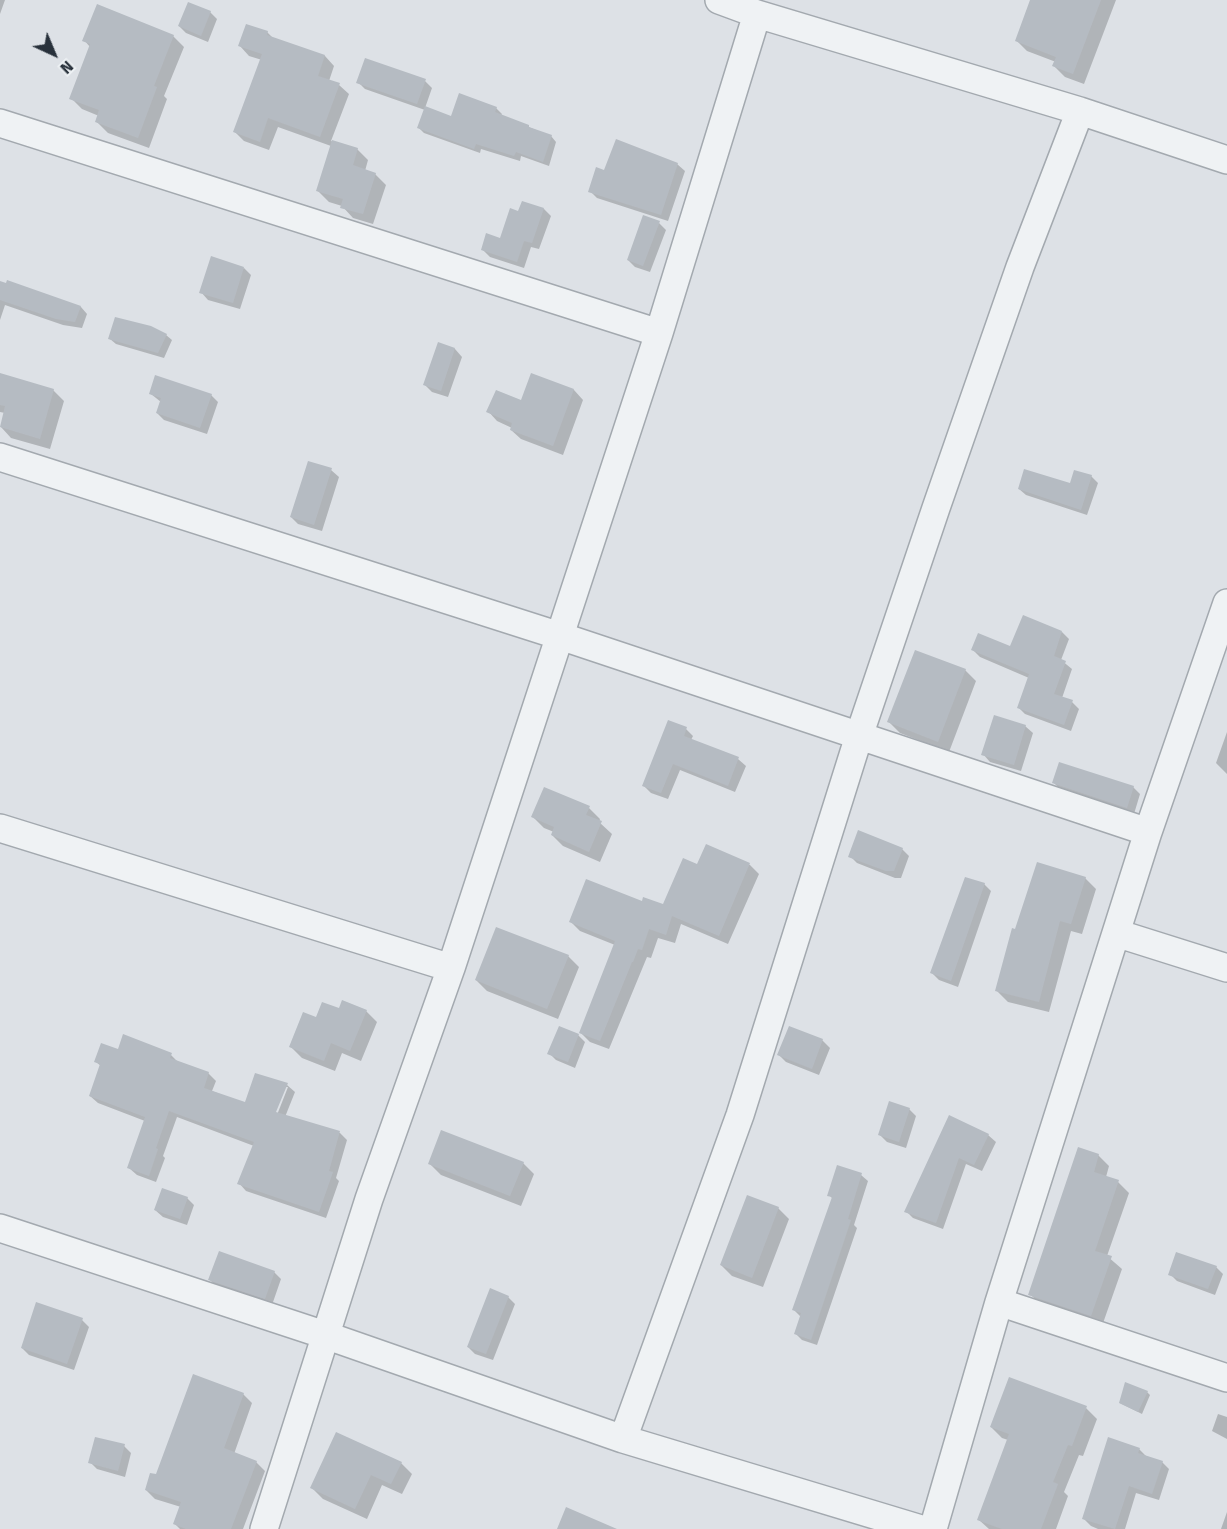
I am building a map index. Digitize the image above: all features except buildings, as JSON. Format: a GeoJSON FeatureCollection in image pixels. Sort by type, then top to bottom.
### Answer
{"type":"FeatureCollection","features":[{"type":"Feature","properties":{"kind":"street"},"geometry":{"type":"LineString","coordinates":[[719,0],[757,14],[1080,111],[1227,160]]}},
{"type":"Feature","properties":{"kind":"street"},"geometry":{"type":"LineString","coordinates":[[264,1529],[369,1199],[451,968],[560,636],[658,333],[757,14]]}},
{"type":"Feature","properties":{"kind":"street"},"geometry":{"type":"LineString","coordinates":[[623,1439],[740,1115],[859,736],[932,519],[1016,278],[1080,111]]}},
{"type":"Feature","properties":{"kind":"street"},"geometry":{"type":"LineString","coordinates":[[0,123],[658,333]]}},
{"type":"Feature","properties":{"kind":"street"},"geometry":{"type":"LineString","coordinates":[[0,457],[560,636],[1148,832]]}},
{"type":"Feature","properties":{"kind":"street"},"geometry":{"type":"LineString","coordinates":[[933,1529],[999,1302],[1148,832],[1227,603]]}},
{"type":"Feature","properties":{"kind":"street"},"geometry":{"type":"LineString","coordinates":[[0,828],[451,968]]}},
{"type":"Feature","properties":{"kind":"street"},"geometry":{"type":"LineString","coordinates":[[1116,933],[1227,968]]}},
{"type":"Feature","properties":{"kind":"street"},"geometry":{"type":"LineString","coordinates":[[0,1228],[325,1335],[623,1439],[921,1529]]}},
{"type":"Feature","properties":{"kind":"street"},"geometry":{"type":"LineString","coordinates":[[999,1302],[1227,1378]]}}]}
